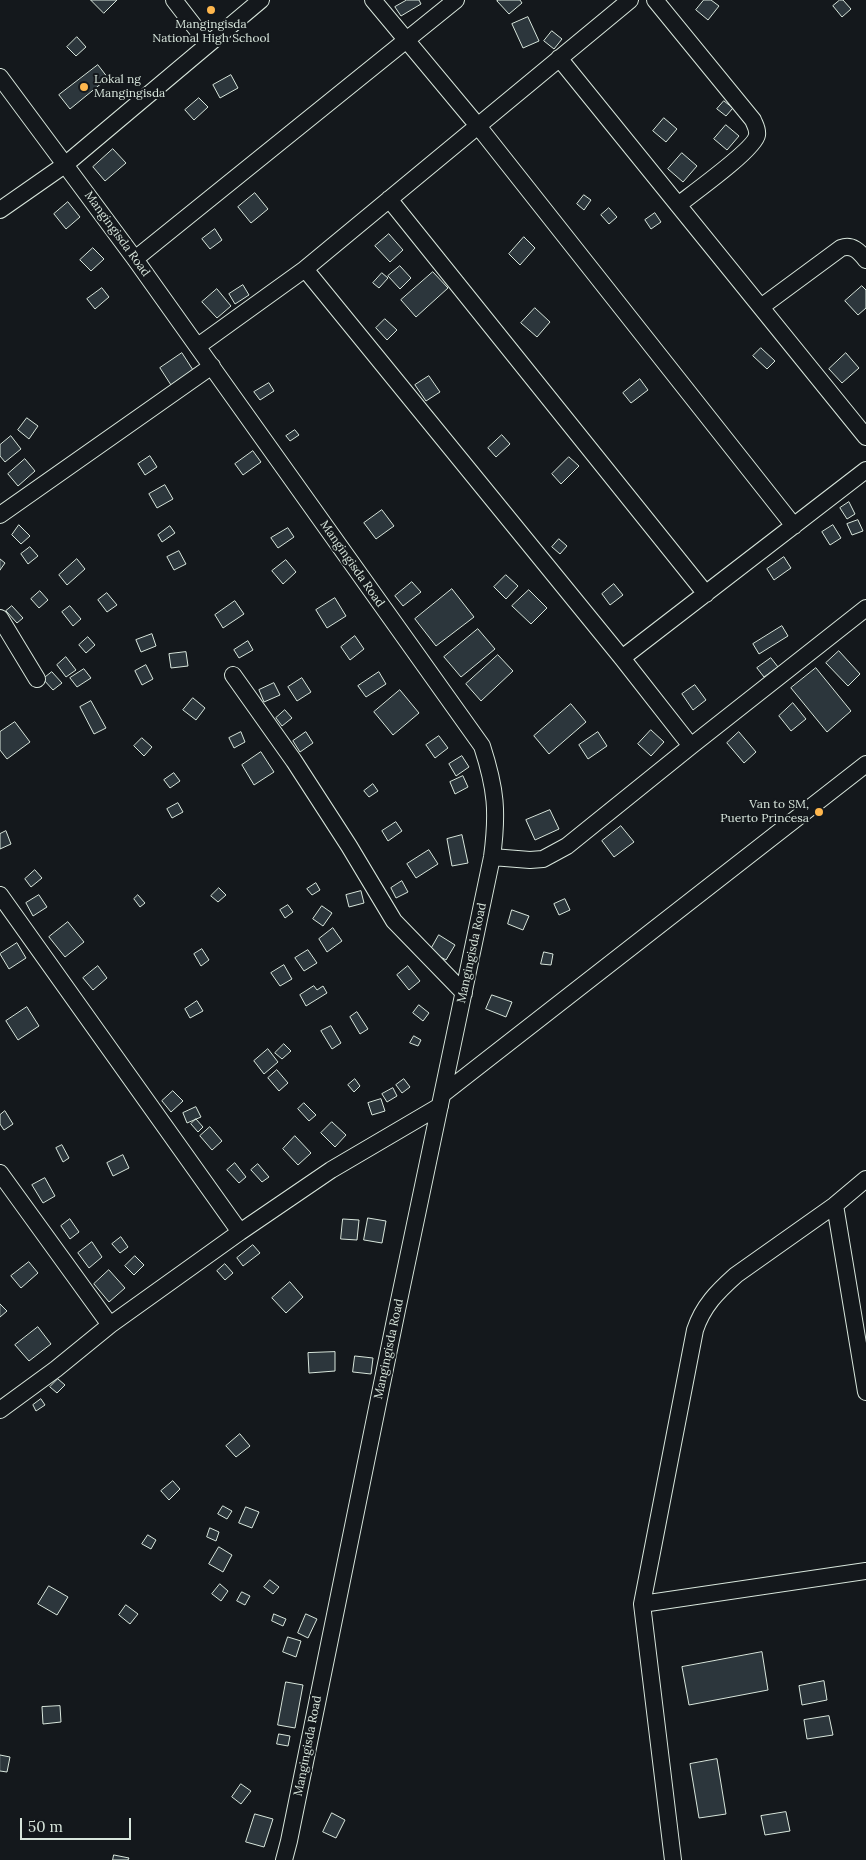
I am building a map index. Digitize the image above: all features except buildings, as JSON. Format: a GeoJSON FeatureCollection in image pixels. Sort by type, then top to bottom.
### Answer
{"type":"FeatureCollection","features":[{"type":"Feature","properties":{"kind":"street"},"geometry":{"type":"LineString","coordinates":[[174,0],[208,44]]}},
{"type":"Feature","properties":{"kind":"street"},"geometry":{"type":"LineString","coordinates":[[0,210],[66,164],[261,0]]}},
{"type":"Feature","properties":{"kind":"street"},"geometry":{"type":"LineString","coordinates":[[373,0],[478,126],[794,526]]}},
{"type":"Feature","properties":{"kind":"street"},"geometry":{"type":"LineString","coordinates":[[135,258],[456,0]]}},
{"type":"Feature","properties":{"kind":"street"},"geometry":{"type":"LineString","coordinates":[[198,346],[305,269],[630,0]]}},
{"type":"Feature","properties":{"kind":"street"},"geometry":{"type":"LineString","coordinates":[[655,0],[757,127],[757,135],[749,148],[678,205]]}},
{"type":"Feature","properties":{"kind":"street"},"geometry":{"type":"LineString","coordinates":[[559,58],[866,437]]}},
{"type":"Feature","properties":{"kind":"street","name":"Mangingisda Road"},"geometry":{"type":"LineString","coordinates":[[0,77],[135,258],[482,746],[492,776],[496,807],[496,830],[492,857],[284,1860]]}},
{"type":"Feature","properties":{"kind":"street"},"geometry":{"type":"LineString","coordinates":[[389,200],[706,594]]}},
{"type":"Feature","properties":{"kind":"street"},"geometry":{"type":"LineString","coordinates":[[761,307],[841,248],[851,247],[861,253],[866,260]]}},
{"type":"Feature","properties":{"kind":"street"},"geometry":{"type":"LineString","coordinates":[[305,269],[622,658],[691,746]]}},
{"type":"Feature","properties":{"kind":"street"},"geometry":{"type":"LineString","coordinates":[[0,515],[212,366]]}},
{"type":"Feature","properties":{"kind":"street"},"geometry":{"type":"LineString","coordinates":[[622,658],[866,470]]}},
{"type":"Feature","properties":{"kind":"street"},"geometry":{"type":"LineString","coordinates":[[492,857],[530,860],[543,859],[567,846],[866,608]]}},
{"type":"Feature","properties":{"kind":"street"},"geometry":{"type":"LineString","coordinates":[[0,618],[37,679]]}},
{"type":"Feature","properties":{"kind":"street"},"geometry":{"type":"LineString","coordinates":[[233,676],[294,761],[349,846],[394,921],[464,993]]}},
{"type":"Feature","properties":{"kind":"street"},"geometry":{"type":"LineString","coordinates":[[0,1410],[56,1369],[110,1325],[240,1232],[332,1170],[442,1100],[866,764]]}},
{"type":"Feature","properties":{"kind":"street"},"geometry":{"type":"LineString","coordinates":[[0,894],[240,1232]]}},
{"type":"Feature","properties":{"kind":"street"},"geometry":{"type":"LineString","coordinates":[[0,1173],[110,1325]]}},
{"type":"Feature","properties":{"kind":"street"},"geometry":{"type":"LineString","coordinates":[[673,1860],[642,1604],[692,1348],[702,1312],[711,1299],[736,1275],[835,1205],[866,1179]]}},
{"type":"Feature","properties":{"kind":"street"},"geometry":{"type":"LineString","coordinates":[[835,1205],[866,1392]]}},
{"type":"Feature","properties":{"kind":"street"},"geometry":{"type":"LineString","coordinates":[[642,1604],[866,1571]]}},
{"type":"Feature","properties":{"kind":"place","name":"Mangingisda National High School"},"geometry":{"type":"Point","coordinates":[211,10]}},
{"type":"Feature","properties":{"kind":"place","name":"Lokal ng Mangingisda"},"geometry":{"type":"Point","coordinates":[84,87]}},
{"type":"Feature","properties":{"kind":"place","name":"Van to SM, Puerto Princesa"},"geometry":{"type":"Point","coordinates":[819,812]}}]}
